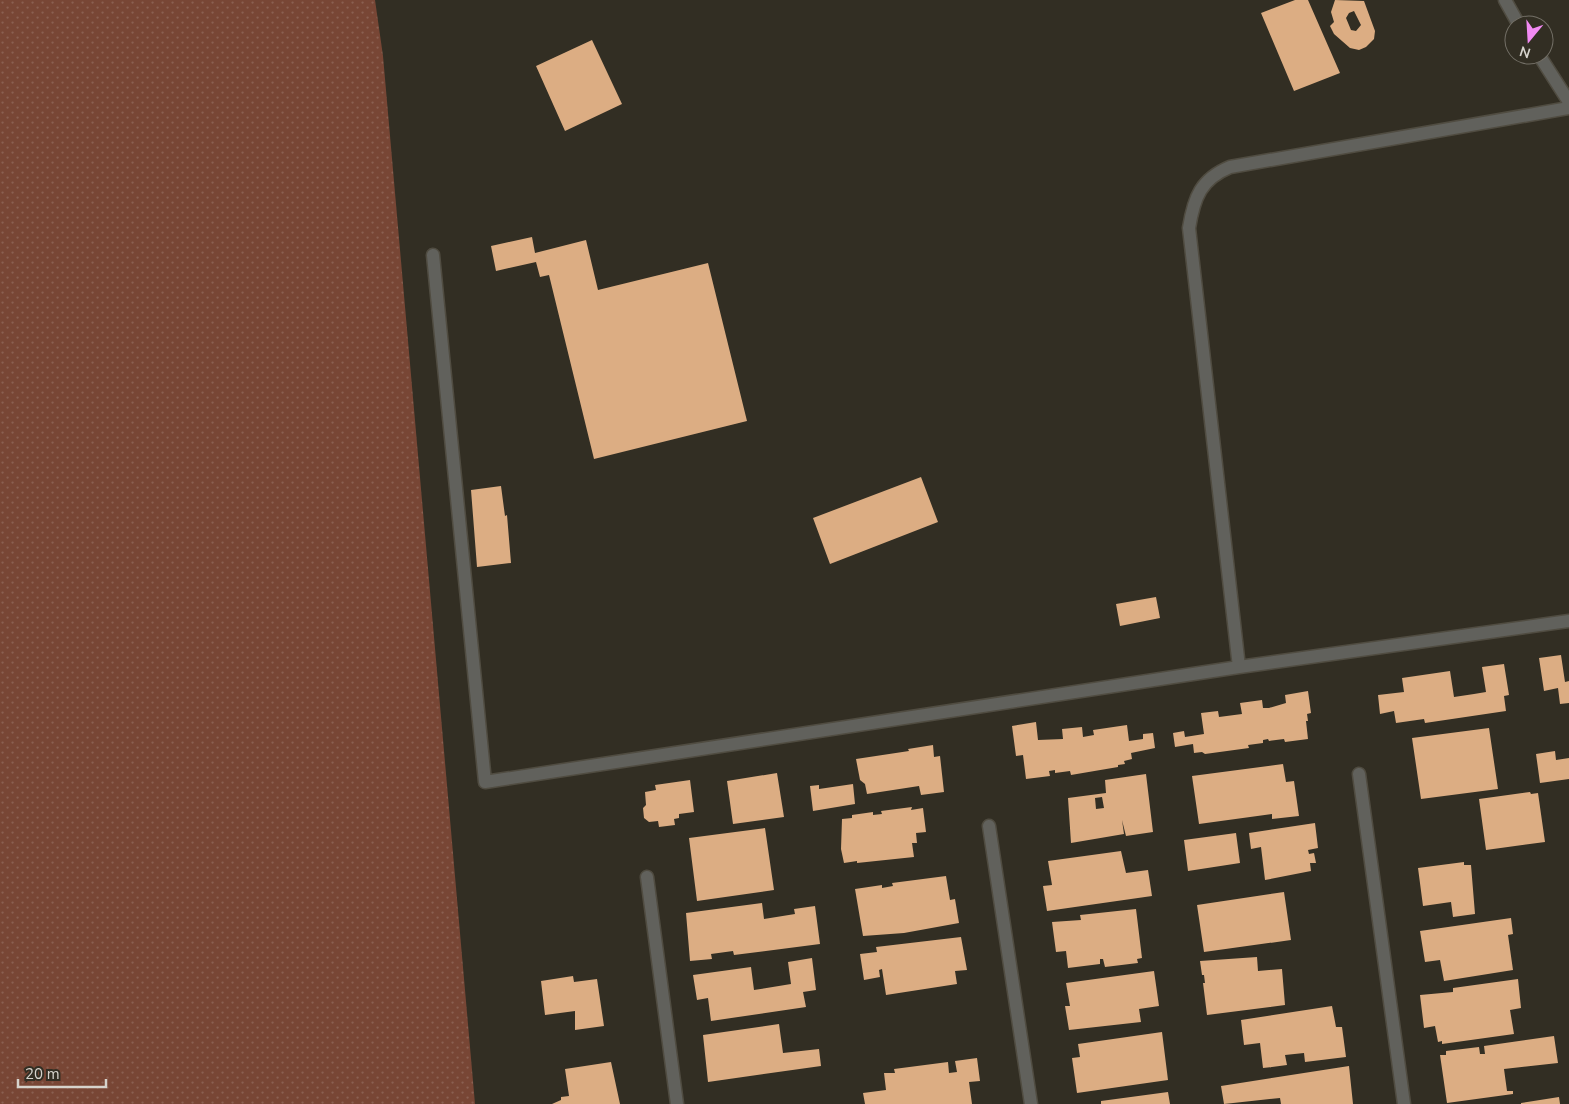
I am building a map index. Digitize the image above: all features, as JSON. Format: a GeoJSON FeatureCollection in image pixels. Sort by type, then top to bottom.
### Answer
{"type":"FeatureCollection","features":[{"type":"Feature","properties":{"kind":"street"},"geometry":{"type":"LineString","coordinates":[[1505,0],[1513,15]]}},
{"type":"Feature","properties":{"kind":"street"},"geometry":{"type":"LineString","coordinates":[[1545,65],[1569,102]]}},
{"type":"Feature","properties":{"kind":"street"},"geometry":{"type":"LineString","coordinates":[[1239,667],[1189,228],[1192,209],[1200,189],[1214,174],[1230,167],[1569,108]]}},
{"type":"Feature","properties":{"kind":"street"},"geometry":{"type":"LineString","coordinates":[[433,254],[485,782],[1239,667],[1569,621]]}},
{"type":"Feature","properties":{"kind":"street"},"geometry":{"type":"LineString","coordinates":[[1359,774],[1404,1104]]}},
{"type":"Feature","properties":{"kind":"street"},"geometry":{"type":"LineString","coordinates":[[990,826],[1031,1104]]}},
{"type":"Feature","properties":{"kind":"street"},"geometry":{"type":"LineString","coordinates":[[647,877],[676,1104]]}},
{"type":"Feature","properties":{"kind":"shaded area"},"geometry":{"type":"Polygon","coordinates":[[[0,0],[375,0],[383,56],[475,1104],[0,1104],[0,0]]]}},
{"type":"Feature","properties":{"kind":"building"},"geometry":{"type":"Polygon","coordinates":[[[1295,0],[1308,0],[1340,73],[1294,91],[1261,13],[1295,0]]]}},
{"type":"Feature","properties":{"kind":"building"},"geometry":{"type":"Polygon","coordinates":[[[1335,0],[1364,1],[1375,31],[1374,39],[1366,47],[1359,50],[1350,48],[1334,34],[1330,26],[1334,22],[1331,12],[1335,0]],[[1354,11],[1349,13],[1346,18],[1351,30],[1356,31],[1361,25],[1354,11]]]}},
{"type":"Feature","properties":{"kind":"building"},"geometry":{"type":"Polygon","coordinates":[[[592,40],[622,104],[565,131],[536,66],[592,40]]]}},
{"type":"Feature","properties":{"kind":"building"},"geometry":{"type":"Polygon","coordinates":[[[532,237],[535,253],[586,240],[598,290],[708,263],[747,421],[594,459],[549,275],[540,277],[536,262],[496,271],[491,246],[532,237]]]}},
{"type":"Feature","properties":{"kind":"building"},"geometry":{"type":"Polygon","coordinates":[[[921,477],[938,522],[830,564],[813,518],[921,477]]]}},
{"type":"Feature","properties":{"kind":"building"},"geometry":{"type":"Polygon","coordinates":[[[501,486],[505,516],[507,515],[511,563],[477,567],[471,490],[501,486]]]}},
{"type":"Feature","properties":{"kind":"building"},"geometry":{"type":"Polygon","coordinates":[[[1156,597],[1160,618],[1120,626],[1116,604],[1156,597]]]}},
{"type":"Feature","properties":{"kind":"building"},"geometry":{"type":"Polygon","coordinates":[[[1561,655],[1565,682],[1569,681],[1569,703],[1560,704],[1558,688],[1544,691],[1539,658],[1561,655]]]}},
{"type":"Feature","properties":{"kind":"building"},"geometry":{"type":"Polygon","coordinates":[[[1504,664],[1509,695],[1504,696],[1506,711],[1425,723],[1424,719],[1396,723],[1394,711],[1380,714],[1378,695],[1404,692],[1402,678],[1450,671],[1454,697],[1486,692],[1482,667],[1504,664]]]}},
{"type":"Feature","properties":{"kind":"building"},"geometry":{"type":"Polygon","coordinates":[[[1308,691],[1311,713],[1307,714],[1308,721],[1306,721],[1308,739],[1285,742],[1284,739],[1269,741],[1268,739],[1263,740],[1263,743],[1248,745],[1249,748],[1205,754],[1202,752],[1194,753],[1193,744],[1175,747],[1173,733],[1184,731],[1185,737],[1204,734],[1201,713],[1218,711],[1219,717],[1242,714],[1240,703],[1262,700],[1263,708],[1269,708],[1286,703],[1285,695],[1308,691]]]}},
{"type":"Feature","properties":{"kind":"building"},"geometry":{"type":"Polygon","coordinates":[[[1036,722],[1038,740],[1063,739],[1062,729],[1082,727],[1083,737],[1094,735],[1093,730],[1127,725],[1129,741],[1143,739],[1143,734],[1153,733],[1155,748],[1131,753],[1132,759],[1124,761],[1125,764],[1118,765],[1118,767],[1071,775],[1070,771],[1055,773],[1055,770],[1049,771],[1050,776],[1026,779],[1023,755],[1016,756],[1012,726],[1036,722]]]}},
{"type":"Feature","properties":{"kind":"building"},"geometry":{"type":"Polygon","coordinates":[[[1489,728],[1498,789],[1421,799],[1412,738],[1489,728]]]}},
{"type":"Feature","properties":{"kind":"building"},"geometry":{"type":"Polygon","coordinates":[[[933,745],[934,757],[940,756],[944,792],[921,795],[919,786],[867,794],[865,784],[860,780],[856,759],[909,751],[908,749],[933,745]]]}},
{"type":"Feature","properties":{"kind":"building"},"geometry":{"type":"Polygon","coordinates":[[[1555,751],[1556,760],[1569,758],[1569,779],[1540,783],[1536,754],[1555,751]]]}},
{"type":"Feature","properties":{"kind":"building"},"geometry":{"type":"Polygon","coordinates":[[[1283,764],[1286,782],[1294,781],[1299,816],[1272,819],[1272,814],[1199,824],[1192,776],[1283,764]]]}},
{"type":"Feature","properties":{"kind":"building"},"geometry":{"type":"Polygon","coordinates":[[[777,773],[784,817],[733,824],[727,781],[777,773]]]}},
{"type":"Feature","properties":{"kind":"building"},"geometry":{"type":"Polygon","coordinates":[[[1146,774],[1153,832],[1126,836],[1122,820],[1124,834],[1071,843],[1068,798],[1106,793],[1105,780],[1146,774]],[[1102,797],[1095,798],[1096,809],[1104,808],[1102,797]]]}},
{"type":"Feature","properties":{"kind":"building"},"geometry":{"type":"Polygon","coordinates":[[[690,780],[694,812],[679,814],[679,818],[674,819],[675,825],[659,827],[658,821],[649,822],[644,818],[645,792],[656,790],[655,785],[690,780]]]}},
{"type":"Feature","properties":{"kind":"building"},"geometry":{"type":"Polygon","coordinates":[[[853,784],[855,804],[813,811],[810,786],[819,785],[819,789],[853,784]]]}},
{"type":"Feature","properties":{"kind":"building"},"geometry":{"type":"Polygon","coordinates":[[[1530,792],[1531,794],[1538,793],[1545,842],[1486,850],[1479,799],[1530,792]]]}},
{"type":"Feature","properties":{"kind":"building"},"geometry":{"type":"Polygon","coordinates":[[[912,807],[911,810],[923,808],[926,832],[916,833],[917,843],[912,843],[914,857],[844,863],[841,849],[842,819],[852,818],[852,815],[873,812],[873,815],[882,814],[881,811],[912,807]]]}},
{"type":"Feature","properties":{"kind":"building"},"geometry":{"type":"Polygon","coordinates":[[[1315,823],[1318,848],[1308,850],[1309,854],[1314,853],[1316,863],[1310,863],[1311,871],[1265,880],[1261,847],[1251,849],[1249,833],[1315,823]]]}},
{"type":"Feature","properties":{"kind":"building"},"geometry":{"type":"Polygon","coordinates":[[[765,828],[774,890],[697,901],[689,838],[765,828]]]}},
{"type":"Feature","properties":{"kind":"building"},"geometry":{"type":"Polygon","coordinates":[[[1236,833],[1240,863],[1188,871],[1184,840],[1236,833]]]}},
{"type":"Feature","properties":{"kind":"building"},"geometry":{"type":"Polygon","coordinates":[[[1121,851],[1126,873],[1148,870],[1152,896],[1047,911],[1043,886],[1052,885],[1048,861],[1121,851]]]}},
{"type":"Feature","properties":{"kind":"building"},"geometry":{"type":"Polygon","coordinates":[[[1464,862],[1464,865],[1471,865],[1475,914],[1453,917],[1451,902],[1423,906],[1418,868],[1464,862]]]}},
{"type":"Feature","properties":{"kind":"building"},"geometry":{"type":"Polygon","coordinates":[[[946,876],[950,900],[955,899],[959,923],[904,933],[863,936],[855,889],[882,885],[882,888],[893,886],[892,883],[946,876]]]}},
{"type":"Feature","properties":{"kind":"building"},"geometry":{"type":"Polygon","coordinates":[[[1284,892],[1291,940],[1204,952],[1197,905],[1284,892]]]}},
{"type":"Feature","properties":{"kind":"building"},"geometry":{"type":"Polygon","coordinates":[[[762,903],[764,919],[795,914],[794,909],[815,906],[820,944],[734,955],[733,951],[711,954],[712,959],[690,961],[686,913],[762,903]]]}},
{"type":"Feature","properties":{"kind":"building"},"geometry":{"type":"Polygon","coordinates":[[[1136,909],[1142,958],[1137,959],[1138,963],[1105,967],[1103,959],[1100,959],[1100,964],[1068,968],[1066,951],[1056,952],[1052,922],[1081,920],[1080,915],[1136,909]]]}},
{"type":"Feature","properties":{"kind":"building"},"geometry":{"type":"Polygon","coordinates":[[[1511,918],[1513,934],[1508,935],[1513,970],[1444,981],[1440,960],[1425,962],[1420,931],[1511,918]]]}},
{"type":"Feature","properties":{"kind":"building"},"geometry":{"type":"Polygon","coordinates":[[[961,937],[967,970],[955,971],[957,984],[886,995],[882,969],[879,970],[880,977],[864,980],[860,954],[877,952],[876,947],[961,937]]]}},
{"type":"Feature","properties":{"kind":"building"},"geometry":{"type":"Polygon","coordinates":[[[1257,957],[1258,971],[1282,969],[1285,1005],[1207,1015],[1203,983],[1205,983],[1204,975],[1202,975],[1200,961],[1257,957]]]}},
{"type":"Feature","properties":{"kind":"building"},"geometry":{"type":"Polygon","coordinates":[[[812,958],[816,990],[803,992],[806,1007],[711,1021],[708,998],[697,1000],[693,975],[751,967],[754,990],[791,984],[788,962],[812,958]]]}},
{"type":"Feature","properties":{"kind":"building"},"geometry":{"type":"Polygon","coordinates":[[[1154,971],[1159,1006],[1139,1009],[1141,1022],[1069,1030],[1065,1006],[1070,1006],[1066,983],[1154,971]]]}},
{"type":"Feature","properties":{"kind":"building"},"geometry":{"type":"Polygon","coordinates":[[[573,976],[574,982],[597,979],[604,1026],[575,1030],[575,1011],[545,1015],[541,981],[573,976]]]}},
{"type":"Feature","properties":{"kind":"building"},"geometry":{"type":"Polygon","coordinates":[[[1518,979],[1521,1008],[1510,1010],[1514,1034],[1442,1044],[1442,1041],[1438,1042],[1435,1026],[1424,1028],[1420,995],[1453,992],[1453,988],[1518,979]]]}},
{"type":"Feature","properties":{"kind":"building"},"geometry":{"type":"Polygon","coordinates":[[[1332,1006],[1336,1027],[1342,1027],[1346,1057],[1305,1062],[1304,1053],[1285,1055],[1287,1065],[1263,1068],[1260,1043],[1244,1045],[1241,1020],[1332,1006]]]}},
{"type":"Feature","properties":{"kind":"building"},"geometry":{"type":"Polygon","coordinates":[[[779,1024],[783,1053],[819,1049],[821,1066],[708,1082],[703,1035],[779,1024]]]}},
{"type":"Feature","properties":{"kind":"building"},"geometry":{"type":"Polygon","coordinates":[[[1162,1032],[1168,1080],[1077,1093],[1072,1058],[1080,1057],[1078,1044],[1162,1032]]]}},
{"type":"Feature","properties":{"kind":"building"},"geometry":{"type":"Polygon","coordinates":[[[1554,1036],[1558,1063],[1504,1069],[1507,1091],[1513,1091],[1513,1094],[1447,1103],[1440,1055],[1446,1055],[1446,1051],[1479,1047],[1480,1054],[1485,1054],[1484,1046],[1554,1036]]]}},
{"type":"Feature","properties":{"kind":"building"},"geometry":{"type":"Polygon","coordinates":[[[977,1058],[980,1081],[969,1082],[972,1104],[865,1104],[863,1093],[886,1090],[884,1073],[895,1073],[894,1069],[948,1062],[949,1073],[957,1072],[955,1061],[977,1058]]]}},
{"type":"Feature","properties":{"kind":"building"},"geometry":{"type":"Polygon","coordinates":[[[611,1062],[620,1104],[552,1104],[561,1100],[561,1097],[569,1096],[565,1069],[611,1062]]]}},
{"type":"Feature","properties":{"kind":"building"},"geometry":{"type":"Polygon","coordinates":[[[1349,1066],[1353,1104],[1281,1104],[1280,1098],[1224,1104],[1221,1086],[1349,1066]]]}},
{"type":"Feature","properties":{"kind":"building"},"geometry":{"type":"Polygon","coordinates":[[[1168,1092],[1170,1104],[1101,1104],[1101,1101],[1168,1092]]]}},
{"type":"Feature","properties":{"kind":"building"},"geometry":{"type":"Polygon","coordinates":[[[1559,1097],[1560,1104],[1521,1104],[1521,1103],[1559,1097]]]}}]}
